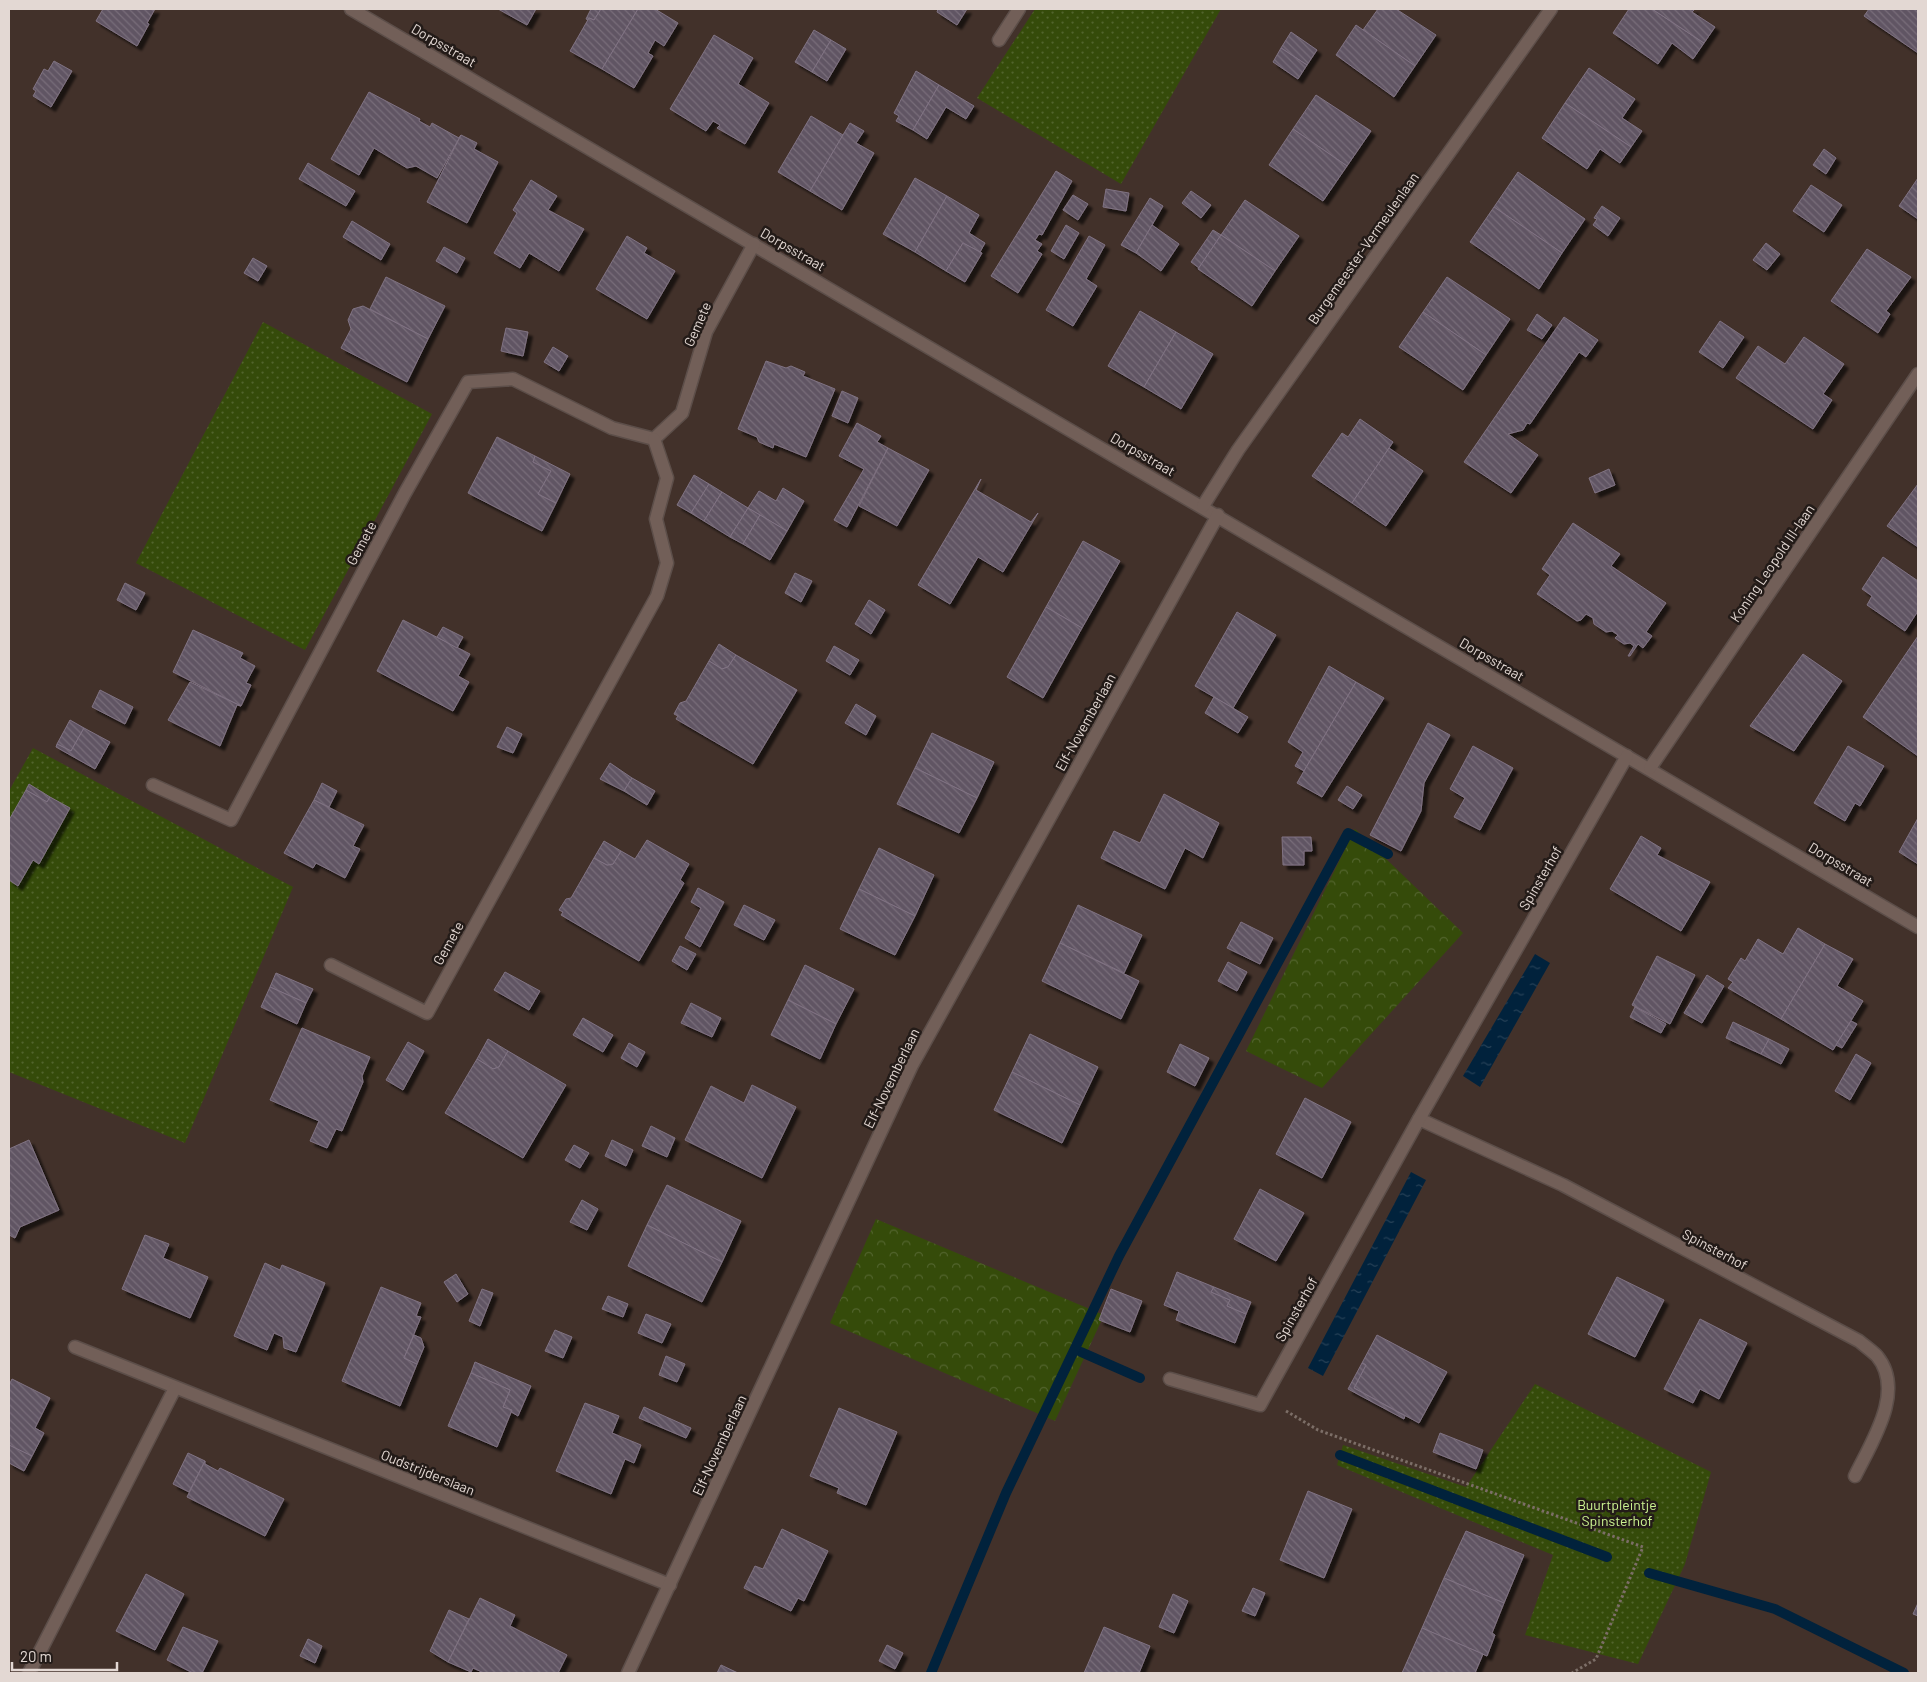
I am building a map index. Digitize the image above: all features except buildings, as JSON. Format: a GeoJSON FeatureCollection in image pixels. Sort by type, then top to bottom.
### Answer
{"type":"FeatureCollection","features":[{"type":"Feature","properties":{"kind":"street","name":"Dorpsstraat"},"geometry":{"type":"LineString","coordinates":[[351,9],[1203,506],[1918,927]]}},
{"type":"Feature","properties":{"kind":"street"},"geometry":{"type":"LineString","coordinates":[[999,40],[1019,9]]}},
{"type":"Feature","properties":{"kind":"street","name":"Burgemeester-Vermeulenlaan"},"geometry":{"type":"LineString","coordinates":[[1203,506],[1238,450],[1551,9]]}},
{"type":"Feature","properties":{"kind":"street","name":"Gemete"},"geometry":{"type":"LineString","coordinates":[[654,439],[682,413],[706,332],[754,244]]}},
{"type":"Feature","properties":{"kind":"street","name":"Koning Leopold III-laan"},"geometry":{"type":"LineString","coordinates":[[1650,768],[1918,374]]}},
{"type":"Feature","properties":{"kind":"street","name":"Gemete"},"geometry":{"type":"LineString","coordinates":[[153,785],[231,820],[405,493],[468,382],[512,379],[612,428],[654,439]]}},
{"type":"Feature","properties":{"kind":"street","name":"Gemete"},"geometry":{"type":"LineString","coordinates":[[331,965],[427,1013],[657,596],[667,563],[656,519],[667,478],[654,439]]}},
{"type":"Feature","properties":{"kind":"street","name":"Elf-Novemberlaan"},"geometry":{"type":"LineString","coordinates":[[628,1673],[912,1065],[1218,515]]}},
{"type":"Feature","properties":{"kind":"street","name":"Spinsterhof"},"geometry":{"type":"LineString","coordinates":[[1264,1398],[1419,1119],[1627,756]]}},
{"type":"Feature","properties":{"kind":"street","name":"Spinsterhof"},"geometry":{"type":"LineString","coordinates":[[1419,1119],[1563,1185],[1859,1341],[1877,1357],[1887,1375],[1888,1393],[1882,1418],[1855,1476]]}},
{"type":"Feature","properties":{"kind":"street","name":"Oudstrijderslaan"},"geometry":{"type":"LineString","coordinates":[[75,1347],[670,1585]]}},
{"type":"Feature","properties":{"kind":"street"},"geometry":{"type":"LineString","coordinates":[[1170,1379],[1260,1405],[1264,1398]]}},
{"type":"Feature","properties":{"kind":"street"},"geometry":{"type":"LineString","coordinates":[[29,1673],[175,1388]]}},
{"type":"Feature","properties":{"kind":"path"},"geometry":{"type":"LineString","coordinates":[[1264,1398],[1318,1430],[1643,1547],[1596,1659],[1572,1673]]}},
{"type":"Feature","properties":{"kind":"green space"},"geometry":{"type":"Polygon","coordinates":[[[1035,9],[1221,9],[1121,184],[977,98],[1035,9]]]}},
{"type":"Feature","properties":{"kind":"green space"},"geometry":{"type":"Polygon","coordinates":[[[263,322],[432,414],[305,650],[136,563],[263,322]]]}},
{"type":"Feature","properties":{"kind":"green space"},"geometry":{"type":"Polygon","coordinates":[[[33,748],[293,887],[185,1143],[9,1072],[9,791],[33,748]]]}},
{"type":"Feature","properties":{"kind":"green space"},"geometry":{"type":"Polygon","coordinates":[[[1355,829],[1463,933],[1322,1088],[1246,1051],[1355,829]]]}},
{"type":"Feature","properties":{"kind":"green space"},"geometry":{"type":"Polygon","coordinates":[[[876,1219],[1104,1315],[1055,1421],[830,1323],[876,1219]]]}},
{"type":"Feature","properties":{"kind":"green space","name":"Buurtpleintje Spinsterhof"},"geometry":{"type":"Polygon","coordinates":[[[1535,1384],[1711,1472],[1685,1564],[1638,1664],[1525,1635],[1553,1555],[1337,1465],[1343,1445],[1466,1487],[1535,1384]]]}},
{"type":"Feature","properties":{"kind":"water"},"geometry":{"type":"Polygon","coordinates":[[[1535,954],[1550,963],[1480,1087],[1463,1076],[1535,954]]]}},
{"type":"Feature","properties":{"kind":"water"},"geometry":{"type":"Polygon","coordinates":[[[1411,1172],[1426,1180],[1323,1376],[1308,1368],[1411,1172]]]}},
{"type":"Feature","properties":{"kind":"waterway"},"geometry":{"type":"LineString","coordinates":[[931,1673],[1006,1493],[1119,1256],[1348,833],[1388,854]]}},
{"type":"Feature","properties":{"kind":"waterway"},"geometry":{"type":"LineString","coordinates":[[1081,1352],[1140,1378]]}},
{"type":"Feature","properties":{"kind":"waterway"},"geometry":{"type":"LineString","coordinates":[[1340,1455],[1607,1557]]}},
{"type":"Feature","properties":{"kind":"waterway"},"geometry":{"type":"LineString","coordinates":[[1649,1573],[1775,1609],[1904,1673]]}}]}
